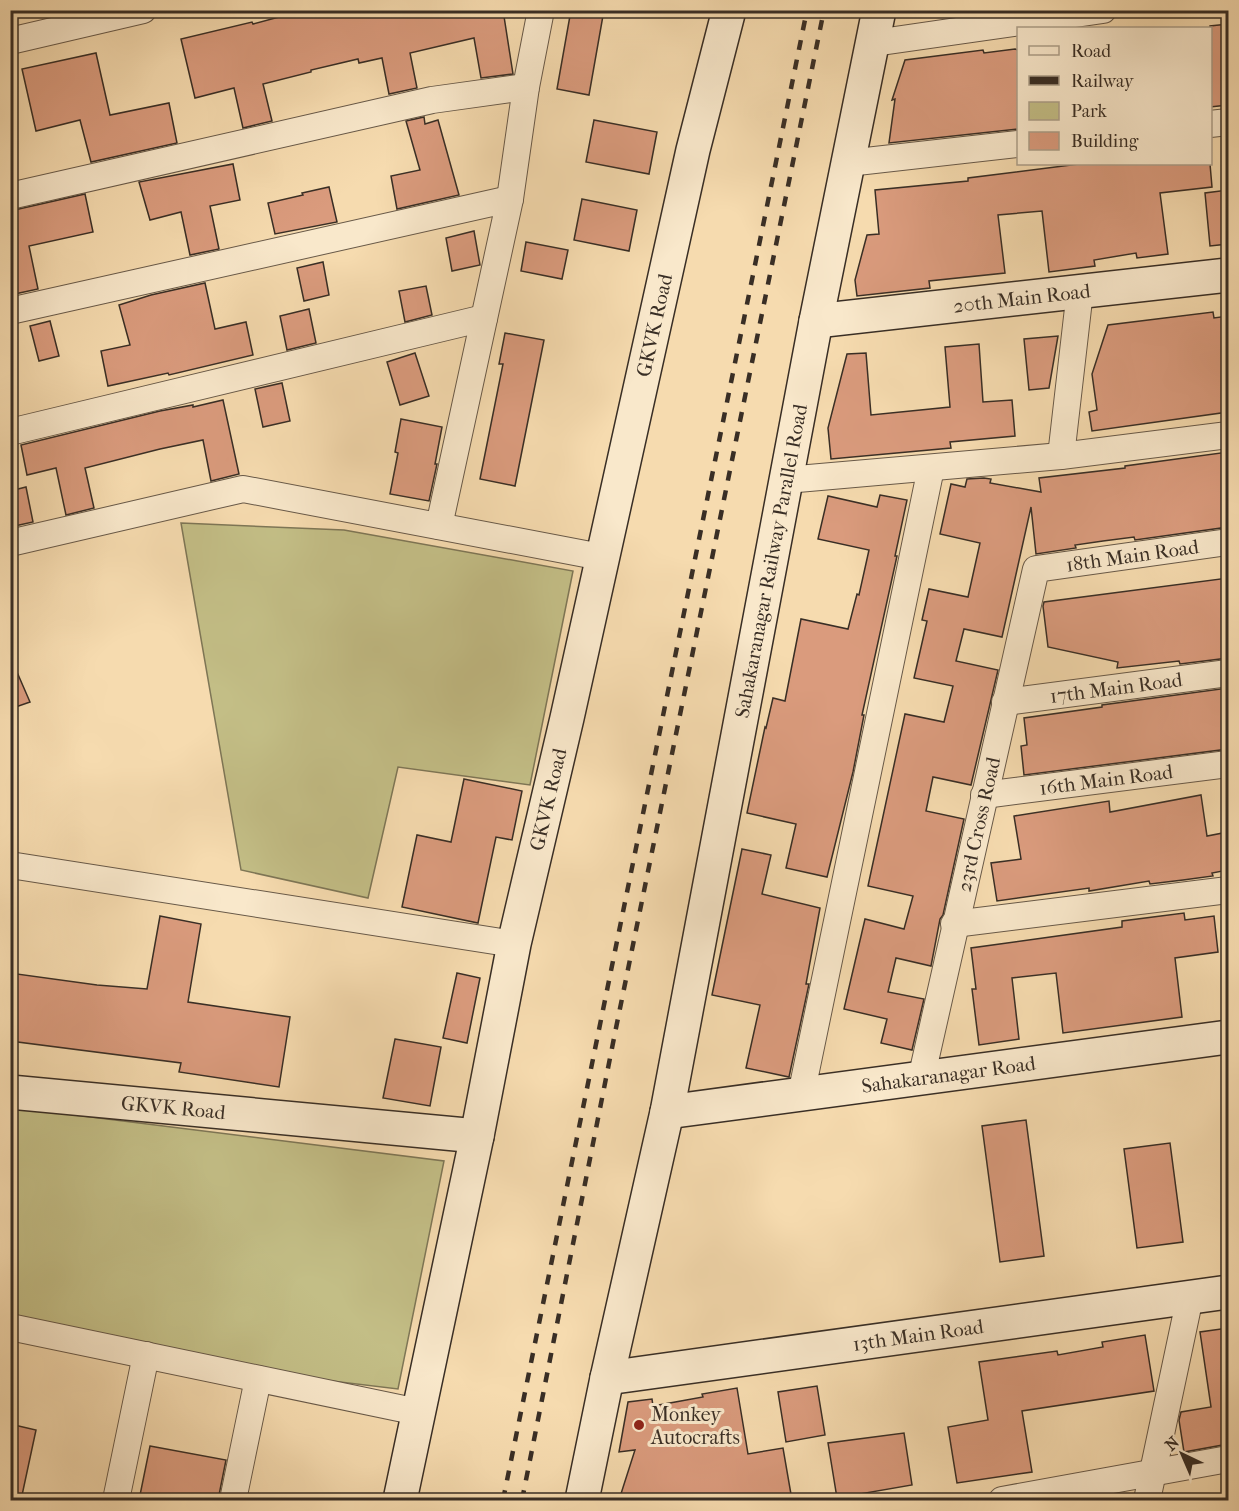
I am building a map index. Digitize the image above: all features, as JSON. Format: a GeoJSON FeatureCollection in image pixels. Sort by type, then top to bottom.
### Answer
{"type":"FeatureCollection","features":[{"type":"Feature","properties":{"kind":"street"},"geometry":{"type":"LineString","coordinates":[[439,526],[510,199],[526,87],[541,10]]}},
{"type":"Feature","properties":{"kind":"street","name":"GKVK Road"},"geometry":{"type":"LineString","coordinates":[[10,1092],[477,1136],[514,944],[567,718],[693,150],[729,10]]}},
{"type":"Feature","properties":{"kind":"street","name":"Sahakaranagar Railway Parallel Road"},"geometry":{"type":"LineString","coordinates":[[582,1500],[667,1112],[816,321],[874,44],[879,10]]}},
{"type":"Feature","properties":{"kind":"street"},"geometry":{"type":"LineString","coordinates":[[874,44],[1102,10]]}},
{"type":"Feature","properties":{"kind":"street"},"geometry":{"type":"LineString","coordinates":[[10,40],[140,11]]}},
{"type":"Feature","properties":{"kind":"street"},"geometry":{"type":"LineString","coordinates":[[10,196],[432,100],[526,87]]}},
{"type":"Feature","properties":{"kind":"street"},"geometry":{"type":"LineString","coordinates":[[1212,124],[1228,122]]}},
{"type":"Feature","properties":{"kind":"street"},"geometry":{"type":"LineString","coordinates":[[848,162],[1017,144]]}},
{"type":"Feature","properties":{"kind":"street"},"geometry":{"type":"LineString","coordinates":[[10,311],[510,199]]}},
{"type":"Feature","properties":{"kind":"street","name":"20th Main Road"},"geometry":{"type":"LineString","coordinates":[[816,321],[1228,275]]}},
{"type":"Feature","properties":{"kind":"street"},"geometry":{"type":"LineString","coordinates":[[1061,456],[1080,291]]}},
{"type":"Feature","properties":{"kind":"street"},"geometry":{"type":"LineString","coordinates":[[10,432],[484,318]]}},
{"type":"Feature","properties":{"kind":"street"},"geometry":{"type":"LineString","coordinates":[[786,480],[1061,456],[1228,435]]}},
{"type":"Feature","properties":{"kind":"street"},"geometry":{"type":"LineString","coordinates":[[801,1095],[931,468]]}},
{"type":"Feature","properties":{"kind":"street"},"geometry":{"type":"LineString","coordinates":[[10,543],[243,489],[602,557]]}},
{"type":"Feature","properties":{"kind":"street","name":"18th Main Road"},"geometry":{"type":"LineString","coordinates":[[1036,569],[1228,542]]}},
{"type":"Feature","properties":{"kind":"street","name":"23rd Cross Road"},"geometry":{"type":"LineString","coordinates":[[921,1079],[954,924],[1036,569]]}},
{"type":"Feature","properties":{"kind":"street","name":"17th Main Road"},"geometry":{"type":"LineString","coordinates":[[1005,702],[1228,673]]}},
{"type":"Feature","properties":{"kind":"street","name":"16th Main Road"},"geometry":{"type":"LineString","coordinates":[[984,795],[1228,764]]}},
{"type":"Feature","properties":{"kind":"street"},"geometry":{"type":"LineString","coordinates":[[10,865],[514,944]]}},
{"type":"Feature","properties":{"kind":"street"},"geometry":{"type":"LineString","coordinates":[[954,924],[1228,890]]}},
{"type":"Feature","properties":{"kind":"street","name":"Sahakaranagar Road"},"geometry":{"type":"LineString","coordinates":[[667,1112],[1228,1037]]}},
{"type":"Feature","properties":{"kind":"street"},"geometry":{"type":"LineString","coordinates":[[400,1500],[477,1136]]}},
{"type":"Feature","properties":{"kind":"street","name":"13th Main Road"},"geometry":{"type":"LineString","coordinates":[[607,1378],[1228,1292]]}},
{"type":"Feature","properties":{"kind":"street"},"geometry":{"type":"LineString","coordinates":[[1147,1500],[1190,1297]]}},
{"type":"Feature","properties":{"kind":"street"},"geometry":{"type":"LineString","coordinates":[[10,1327],[418,1412]]}},
{"type":"Feature","properties":{"kind":"street"},"geometry":{"type":"LineString","coordinates":[[116,1500],[146,1356]]}},
{"type":"Feature","properties":{"kind":"street"},"geometry":{"type":"LineString","coordinates":[[233,1500],[258,1379]]}},
{"type":"Feature","properties":{"kind":"street"},"geometry":{"type":"LineString","coordinates":[[1002,1500],[1228,1459]]}},
{"type":"Feature","properties":{"kind":"green space"},"geometry":{"type":"Polygon","coordinates":[[[181,523],[344,530],[573,571],[530,785],[398,767],[368,898],[241,870],[181,523]]]}},
{"type":"Feature","properties":{"kind":"green space"},"geometry":{"type":"Polygon","coordinates":[[[10,1107],[444,1161],[398,1389],[307,1378],[13,1320],[10,1308],[10,1107]]]}},
{"type":"Feature","properties":{"kind":"building"},"geometry":{"type":"Polygon","coordinates":[[[305,10],[503,10],[513,74],[481,78],[474,38],[410,53],[417,88],[389,94],[382,58],[359,63],[358,59],[263,84],[272,121],[243,128],[234,88],[195,98],[181,39],[305,10]]]}},
{"type":"Feature","properties":{"kind":"building"},"geometry":{"type":"Polygon","coordinates":[[[571,10],[604,10],[589,95],[557,89],[571,10]]]}},
{"type":"Feature","properties":{"kind":"building"},"geometry":{"type":"Polygon","coordinates":[[[1228,24],[1228,105],[1212,107],[1212,27],[1210,26],[1228,24]]]}},
{"type":"Feature","properties":{"kind":"building"},"geometry":{"type":"Polygon","coordinates":[[[983,50],[984,53],[1017,50],[1017,129],[889,143],[895,99],[892,100],[905,60],[983,50]]]}},
{"type":"Feature","properties":{"kind":"building"},"geometry":{"type":"Polygon","coordinates":[[[96,53],[110,115],[169,103],[177,143],[91,162],[80,120],[36,131],[22,69],[96,53]]]}},
{"type":"Feature","properties":{"kind":"building"},"geometry":{"type":"Polygon","coordinates":[[[424,117],[425,124],[438,120],[459,195],[397,209],[391,176],[420,170],[406,121],[424,117]]]}},
{"type":"Feature","properties":{"kind":"building"},"geometry":{"type":"Polygon","coordinates":[[[594,120],[657,132],[649,174],[586,162],[594,120]]]}},
{"type":"Feature","properties":{"kind":"building"},"geometry":{"type":"Polygon","coordinates":[[[233,164],[240,200],[210,206],[219,249],[190,255],[181,212],[150,220],[139,182],[233,164]]]}},
{"type":"Feature","properties":{"kind":"building"},"geometry":{"type":"Polygon","coordinates":[[[1071,165],[1210,165],[1212,187],[1160,193],[1168,254],[1137,258],[1136,253],[1094,260],[1095,266],[1049,272],[1042,211],[998,215],[1005,273],[929,281],[930,288],[857,296],[855,280],[867,235],[879,234],[875,190],[968,181],[968,178],[1071,165]]]}},
{"type":"Feature","properties":{"kind":"building"},"geometry":{"type":"Polygon","coordinates":[[[329,187],[337,222],[275,234],[268,203],[329,187]]]}},
{"type":"Feature","properties":{"kind":"building"},"geometry":{"type":"Polygon","coordinates":[[[1228,190],[1228,244],[1210,246],[1205,193],[1228,190]]]}},
{"type":"Feature","properties":{"kind":"building"},"geometry":{"type":"Polygon","coordinates":[[[85,194],[93,232],[29,246],[38,289],[10,295],[10,211],[85,194]]]}},
{"type":"Feature","properties":{"kind":"building"},"geometry":{"type":"Polygon","coordinates":[[[582,199],[637,210],[629,251],[574,240],[582,199]]]}},
{"type":"Feature","properties":{"kind":"building"},"geometry":{"type":"Polygon","coordinates":[[[474,231],[480,265],[452,271],[446,238],[474,231]]]}},
{"type":"Feature","properties":{"kind":"building"},"geometry":{"type":"Polygon","coordinates":[[[526,242],[568,250],[562,279],[521,271],[526,242]]]}},
{"type":"Feature","properties":{"kind":"building"},"geometry":{"type":"Polygon","coordinates":[[[323,262],[329,295],[304,301],[297,268],[323,262]]]}},
{"type":"Feature","properties":{"kind":"building"},"geometry":{"type":"Polygon","coordinates":[[[205,283],[215,329],[246,322],[253,355],[169,375],[168,373],[108,386],[101,351],[130,345],[119,305],[205,283]]]}},
{"type":"Feature","properties":{"kind":"building"},"geometry":{"type":"Polygon","coordinates":[[[426,286],[432,315],[405,322],[399,291],[426,286]]]}},
{"type":"Feature","properties":{"kind":"building"},"geometry":{"type":"Polygon","coordinates":[[[309,309],[316,343],[287,350],[280,316],[309,309]]]}},
{"type":"Feature","properties":{"kind":"building"},"geometry":{"type":"Polygon","coordinates":[[[1213,312],[1214,318],[1228,316],[1228,412],[1092,431],[1089,412],[1097,410],[1092,374],[1108,325],[1213,312]]]}},
{"type":"Feature","properties":{"kind":"building"},"geometry":{"type":"Polygon","coordinates":[[[50,321],[59,356],[39,361],[30,326],[50,321]]]}},
{"type":"Feature","properties":{"kind":"building"},"geometry":{"type":"Polygon","coordinates":[[[505,333],[544,340],[515,486],[480,479],[503,364],[499,364],[505,333]]]}},
{"type":"Feature","properties":{"kind":"building"},"geometry":{"type":"Polygon","coordinates":[[[1058,336],[1049,388],[1029,390],[1024,339],[1058,336]]]}},
{"type":"Feature","properties":{"kind":"building"},"geometry":{"type":"Polygon","coordinates":[[[979,344],[983,402],[1012,400],[1015,436],[950,442],[951,448],[831,459],[828,428],[847,354],[866,353],[871,415],[950,407],[945,347],[979,344]]]}},
{"type":"Feature","properties":{"kind":"building"},"geometry":{"type":"Polygon","coordinates":[[[415,353],[429,396],[400,405],[387,362],[415,353]]]}},
{"type":"Feature","properties":{"kind":"building"},"geometry":{"type":"Polygon","coordinates":[[[282,383],[290,421],[263,427],[255,389],[282,383]]]}},
{"type":"Feature","properties":{"kind":"building"},"geometry":{"type":"Polygon","coordinates":[[[223,400],[239,474],[211,481],[203,440],[160,449],[85,468],[94,508],[66,515],[56,468],[27,475],[21,445],[160,411],[223,400]]]}},
{"type":"Feature","properties":{"kind":"building"},"geometry":{"type":"Polygon","coordinates":[[[401,419],[442,427],[429,501],[390,494],[398,453],[395,452],[401,419]]]}},
{"type":"Feature","properties":{"kind":"building"},"geometry":{"type":"Polygon","coordinates":[[[1228,452],[1228,527],[1135,540],[1134,537],[1103,541],[1036,554],[1031,507],[1002,637],[964,629],[956,661],[998,670],[971,785],[933,777],[926,811],[964,819],[931,966],[896,958],[888,992],[924,999],[912,1050],[881,1043],[887,1019],[844,1009],[865,919],[904,929],[913,896],[868,886],[905,714],[944,722],[953,686],[914,678],[927,621],[922,620],[929,589],[968,597],[980,543],[940,534],[951,484],[965,487],[967,479],[984,478],[991,479],[990,483],[1041,492],[1039,478],[1125,468],[1125,466],[1228,452]]]}},
{"type":"Feature","properties":{"kind":"building"},"geometry":{"type":"Polygon","coordinates":[[[26,487],[33,522],[10,527],[10,491],[26,487]]]}},
{"type":"Feature","properties":{"kind":"building"},"geometry":{"type":"Polygon","coordinates":[[[880,495],[907,500],[862,715],[864,715],[853,772],[827,877],[786,868],[796,824],[747,813],[773,698],[785,701],[801,619],[848,629],[857,594],[859,595],[869,550],[818,539],[828,496],[877,507],[880,495]]]}},
{"type":"Feature","properties":{"kind":"building"},"geometry":{"type":"Polygon","coordinates":[[[1228,578],[1228,658],[1117,668],[1118,662],[1048,647],[1044,602],[1228,578]]]}},
{"type":"Feature","properties":{"kind":"building"},"geometry":{"type":"Polygon","coordinates":[[[10,656],[30,702],[10,709],[10,656]]]}},
{"type":"Feature","properties":{"kind":"building"},"geometry":{"type":"Polygon","coordinates":[[[1228,688],[1228,716],[1226,717],[1228,749],[1024,775],[1021,746],[1027,745],[1024,718],[1228,688]]]}},
{"type":"Feature","properties":{"kind":"building"},"geometry":{"type":"Polygon","coordinates":[[[464,779],[522,791],[512,840],[496,837],[478,923],[402,907],[417,835],[451,842],[464,779]]]}},
{"type":"Feature","properties":{"kind":"building"},"geometry":{"type":"Polygon","coordinates":[[[1201,795],[1207,836],[1228,832],[1228,870],[1212,873],[1213,876],[1150,884],[1149,881],[1089,891],[1089,888],[997,901],[991,863],[1021,859],[1014,816],[1109,801],[1110,812],[1201,795]]]}},
{"type":"Feature","properties":{"kind":"building"},"geometry":{"type":"Polygon","coordinates":[[[742,849],[771,855],[762,894],[820,908],[806,984],[809,984],[789,1077],[746,1068],[760,1005],[712,995],[742,849]]]}},
{"type":"Feature","properties":{"kind":"building"},"geometry":{"type":"Polygon","coordinates":[[[1184,913],[1185,920],[1214,916],[1218,952],[1175,958],[1182,1017],[1063,1033],[1056,973],[1012,978],[1019,1039],[979,1045],[972,989],[976,989],[971,948],[1122,927],[1122,921],[1184,913]]]}},
{"type":"Feature","properties":{"kind":"building"},"geometry":{"type":"Polygon","coordinates":[[[160,916],[201,924],[188,1002],[290,1017],[279,1087],[179,1072],[181,1063],[10,1041],[10,973],[97,985],[147,989],[160,916]]]}},
{"type":"Feature","properties":{"kind":"building"},"geometry":{"type":"Polygon","coordinates":[[[457,973],[480,978],[467,1043],[443,1038],[457,973]]]}},
{"type":"Feature","properties":{"kind":"building"},"geometry":{"type":"Polygon","coordinates":[[[395,1039],[441,1047],[430,1106],[383,1098],[395,1039]]]}},
{"type":"Feature","properties":{"kind":"building"},"geometry":{"type":"Polygon","coordinates":[[[1026,1120],[1044,1256],[1000,1262],[982,1126],[1026,1120]]]}},
{"type":"Feature","properties":{"kind":"building"},"geometry":{"type":"Polygon","coordinates":[[[1170,1143],[1183,1242],[1137,1248],[1124,1149],[1170,1143]]]}},
{"type":"Feature","properties":{"kind":"building"},"geometry":{"type":"Polygon","coordinates":[[[1228,1328],[1228,1444],[1184,1452],[1179,1420],[1181,1412],[1211,1407],[1200,1332],[1228,1328]]]}},
{"type":"Feature","properties":{"kind":"building"},"geometry":{"type":"Polygon","coordinates":[[[1145,1335],[1154,1391],[1022,1411],[1032,1472],[957,1483],[948,1427],[988,1420],[979,1362],[1057,1351],[1058,1355],[1103,1347],[1102,1342],[1145,1335]]]}},
{"type":"Feature","properties":{"kind":"building"},"geometry":{"type":"Polygon","coordinates":[[[817,1386],[825,1435],[786,1442],[778,1392],[817,1386]]]}},
{"type":"Feature","properties":{"kind":"building"},"geometry":{"type":"Polygon","coordinates":[[[737,1388],[748,1454],[783,1448],[792,1500],[619,1500],[635,1450],[619,1452],[628,1402],[652,1399],[653,1406],[737,1388]]]}},
{"type":"Feature","properties":{"kind":"building"},"geometry":{"type":"Polygon","coordinates":[[[10,1424],[36,1430],[21,1500],[10,1500],[10,1424]]]}},
{"type":"Feature","properties":{"kind":"building"},"geometry":{"type":"Polygon","coordinates":[[[904,1433],[912,1485],[837,1498],[828,1443],[904,1433]]]}},
{"type":"Feature","properties":{"kind":"building"},"geometry":{"type":"Polygon","coordinates":[[[150,1446],[226,1460],[218,1500],[139,1500],[150,1446]]]}},
{"type":"Feature","properties":{"kind":"railway"},"geometry":{"type":"LineString","coordinates":[[503,1500],[807,10]]}},
{"type":"Feature","properties":{"kind":"railway"},"geometry":{"type":"LineString","coordinates":[[522,1500],[824,10]]}},
{"type":"Feature","properties":{"kind":"place","name":"Monkey Autocrafts"},"geometry":{"type":"Point","coordinates":[639,1425]}}]}
